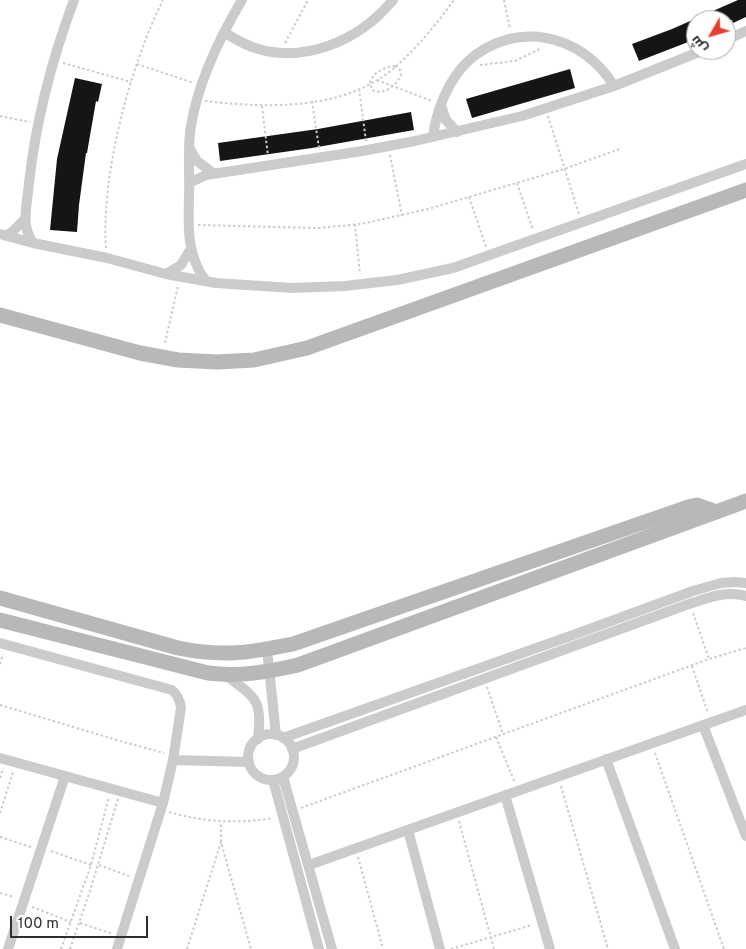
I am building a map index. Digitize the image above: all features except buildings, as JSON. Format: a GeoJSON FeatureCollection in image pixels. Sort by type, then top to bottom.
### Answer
{"type":"FeatureCollection","features":[{"type":"Feature","properties":{"kind":"street"},"geometry":{"type":"LineString","coordinates":[[33,243],[28,236],[26,219],[30,171],[38,124],[54,61],[74,0]]}},
{"type":"Feature","properties":{"kind":"street"},"geometry":{"type":"LineString","coordinates":[[206,281],[196,267],[190,250],[190,127],[202,86],[224,32],[242,0]]}},
{"type":"Feature","properties":{"kind":"street"},"geometry":{"type":"LineString","coordinates":[[224,32],[252,47],[281,53],[316,50],[346,38],[367,25],[392,0]]}},
{"type":"Feature","properties":{"kind":"street"},"geometry":{"type":"LineString","coordinates":[[433,137],[435,121],[449,86],[464,66],[484,50],[512,39],[533,37],[572,45],[589,56],[603,69],[614,86]]}},
{"type":"Feature","properties":{"kind":"street"},"geometry":{"type":"LineString","coordinates":[[189,182],[213,173],[368,150],[457,132],[546,109],[614,86],[686,57]]}},
{"type":"Feature","properties":{"kind":"street"},"geometry":{"type":"LineString","coordinates":[[442,105],[446,120],[457,132]]}},
{"type":"Feature","properties":{"kind":"street"},"geometry":{"type":"LineString","coordinates":[[190,149],[197,161],[213,173]]}},
{"type":"Feature","properties":{"kind":"street"},"geometry":{"type":"LineString","coordinates":[[3,235],[106,258],[166,274],[241,286],[292,288],[361,285],[426,274],[490,256],[746,164]]}},
{"type":"Feature","properties":{"kind":"street"},"geometry":{"type":"LineString","coordinates":[[0,315],[159,357],[198,362],[217,362],[272,357],[308,348],[746,190]]}},
{"type":"Feature","properties":{"kind":"street"},"geometry":{"type":"LineString","coordinates":[[3,235],[26,219]]}},
{"type":"Feature","properties":{"kind":"street"},"geometry":{"type":"LineString","coordinates":[[166,274],[181,265],[190,250]]}},
{"type":"Feature","properties":{"kind":"street"},"geometry":{"type":"LineString","coordinates":[[0,620],[208,673],[245,675],[269,672],[298,664],[746,501]]}},
{"type":"Feature","properties":{"kind":"street"},"geometry":{"type":"LineString","coordinates":[[0,598],[198,652],[232,654],[300,641],[688,506],[697,505],[716,512]]}},
{"type":"Feature","properties":{"kind":"street"},"geometry":{"type":"LineString","coordinates":[[292,749],[484,678],[701,588],[721,583],[746,583]]}},
{"type":"Feature","properties":{"kind":"street"},"geometry":{"type":"LineString","coordinates":[[266,649],[279,737],[292,749],[294,760],[287,774],[267,780],[257,776],[251,767],[248,757],[251,747],[258,739],[266,735],[279,737],[458,676],[719,595],[730,593],[746,596]]}},
{"type":"Feature","properties":{"kind":"street"},"geometry":{"type":"LineString","coordinates":[[0,644],[172,690],[181,701],[174,757],[162,806],[117,949]]}},
{"type":"Feature","properties":{"kind":"street"},"geometry":{"type":"LineString","coordinates":[[225,675],[248,692],[257,705],[261,718],[258,739]]}},
{"type":"Feature","properties":{"kind":"street"},"geometry":{"type":"LineString","coordinates":[[458,676],[461,687]]}},
{"type":"Feature","properties":{"kind":"street"},"geometry":{"type":"LineString","coordinates":[[309,865],[746,710]]}},
{"type":"Feature","properties":{"kind":"street"},"geometry":{"type":"LineString","coordinates":[[707,724],[746,836]]}},
{"type":"Feature","properties":{"kind":"street"},"geometry":{"type":"LineString","coordinates":[[174,757],[249,762]]}},
{"type":"Feature","properties":{"kind":"street"},"geometry":{"type":"LineString","coordinates":[[0,758],[116,790],[162,806]]}},
{"type":"Feature","properties":{"kind":"street"},"geometry":{"type":"LineString","coordinates":[[606,759],[675,949]]}},
{"type":"Feature","properties":{"kind":"street"},"geometry":{"type":"LineString","coordinates":[[8,949],[65,776]]}},
{"type":"Feature","properties":{"kind":"street"},"geometry":{"type":"LineString","coordinates":[[278,778],[293,811],[332,949]]}},
{"type":"Feature","properties":{"kind":"street"},"geometry":{"type":"LineString","coordinates":[[278,778],[283,817],[319,949]]}},
{"type":"Feature","properties":{"kind":"street"},"geometry":{"type":"LineString","coordinates":[[505,795],[550,949]]}},
{"type":"Feature","properties":{"kind":"street"},"geometry":{"type":"LineString","coordinates":[[408,830],[440,949]]}},
{"type":"Feature","properties":{"kind":"path"},"geometry":{"type":"LineString","coordinates":[[106,258],[105,232],[111,171],[121,118],[137,64],[163,0]]}},
{"type":"Feature","properties":{"kind":"path"},"geometry":{"type":"LineString","coordinates":[[281,53],[295,21],[308,0]]}},
{"type":"Feature","properties":{"kind":"path"},"geometry":{"type":"LineString","coordinates":[[198,100],[262,106],[286,105],[331,98],[359,89],[377,80],[395,66],[428,33],[454,0]]}},
{"type":"Feature","properties":{"kind":"path"},"geometry":{"type":"LineString","coordinates":[[504,0],[512,39]]}},
{"type":"Feature","properties":{"kind":"path"},"geometry":{"type":"LineString","coordinates":[[464,66],[515,61],[533,54],[555,40]]}},
{"type":"Feature","properties":{"kind":"path"},"geometry":{"type":"LineString","coordinates":[[54,61],[131,82]]}},
{"type":"Feature","properties":{"kind":"path"},"geometry":{"type":"LineString","coordinates":[[137,64],[202,86]]}},
{"type":"Feature","properties":{"kind":"path"},"geometry":{"type":"LineString","coordinates":[[395,66],[400,70],[401,75],[394,86],[378,92],[372,90],[370,84],[372,78],[378,72],[395,66]]}},
{"type":"Feature","properties":{"kind":"path"},"geometry":{"type":"LineString","coordinates":[[377,80],[442,105]]}},
{"type":"Feature","properties":{"kind":"path"},"geometry":{"type":"LineString","coordinates":[[359,89],[368,150]]}},
{"type":"Feature","properties":{"kind":"path"},"geometry":{"type":"LineString","coordinates":[[312,101],[320,158]]}},
{"type":"Feature","properties":{"kind":"path"},"geometry":{"type":"LineString","coordinates":[[262,106],[269,166]]}},
{"type":"Feature","properties":{"kind":"path"},"geometry":{"type":"LineString","coordinates":[[546,109],[582,222]]}},
{"type":"Feature","properties":{"kind":"path"},"geometry":{"type":"LineString","coordinates":[[0,116],[38,124]]}},
{"type":"Feature","properties":{"kind":"path"},"geometry":{"type":"LineString","coordinates":[[388,146],[402,216]]}},
{"type":"Feature","properties":{"kind":"path"},"geometry":{"type":"LineString","coordinates":[[189,224],[309,228],[355,224],[402,216],[564,169],[620,149]]}},
{"type":"Feature","properties":{"kind":"path"},"geometry":{"type":"LineString","coordinates":[[517,183],[536,239]]}},
{"type":"Feature","properties":{"kind":"path"},"geometry":{"type":"LineString","coordinates":[[469,197],[490,256]]}},
{"type":"Feature","properties":{"kind":"path"},"geometry":{"type":"LineString","coordinates":[[355,224],[361,285]]}},
{"type":"Feature","properties":{"kind":"path"},"geometry":{"type":"LineString","coordinates":[[165,343],[180,277]]}},
{"type":"Feature","properties":{"kind":"path"},"geometry":{"type":"LineString","coordinates":[[689,604],[709,659]]}},
{"type":"Feature","properties":{"kind":"path"},"geometry":{"type":"LineString","coordinates":[[293,811],[709,659],[746,648]]}},
{"type":"Feature","properties":{"kind":"path"},"geometry":{"type":"LineString","coordinates":[[692,666],[707,724]]}},
{"type":"Feature","properties":{"kind":"path"},"geometry":{"type":"LineString","coordinates":[[484,678],[503,734]]}},
{"type":"Feature","properties":{"kind":"path"},"geometry":{"type":"LineString","coordinates":[[0,705],[174,757]]}},
{"type":"Feature","properties":{"kind":"path"},"geometry":{"type":"LineString","coordinates":[[496,737],[518,791]]}},
{"type":"Feature","properties":{"kind":"path"},"geometry":{"type":"LineString","coordinates":[[652,743],[724,949]]}},
{"type":"Feature","properties":{"kind":"path"},"geometry":{"type":"LineString","coordinates":[[0,813],[16,762]]}},
{"type":"Feature","properties":{"kind":"path"},"geometry":{"type":"LineString","coordinates":[[558,777],[608,949]]}},
{"type":"Feature","properties":{"kind":"path"},"geometry":{"type":"LineString","coordinates":[[61,949],[72,922],[116,790]]}},
{"type":"Feature","properties":{"kind":"path"},"geometry":{"type":"LineString","coordinates":[[70,949],[99,865],[116,790]]}},
{"type":"Feature","properties":{"kind":"path"},"geometry":{"type":"LineString","coordinates":[[162,806],[191,818],[221,822],[252,822],[283,817]]}},
{"type":"Feature","properties":{"kind":"path"},"geometry":{"type":"LineString","coordinates":[[457,813],[494,949]]}},
{"type":"Feature","properties":{"kind":"path"},"geometry":{"type":"LineString","coordinates":[[221,822],[221,842],[251,949]]}},
{"type":"Feature","properties":{"kind":"path"},"geometry":{"type":"LineString","coordinates":[[0,837],[91,865]]}},
{"type":"Feature","properties":{"kind":"path"},"geometry":{"type":"LineString","coordinates":[[187,949],[221,842]]}},
{"type":"Feature","properties":{"kind":"path"},"geometry":{"type":"LineString","coordinates":[[356,848],[383,949]]}},
{"type":"Feature","properties":{"kind":"path"},"geometry":{"type":"LineString","coordinates":[[99,865],[139,880]]}},
{"type":"Feature","properties":{"kind":"path"},"geometry":{"type":"LineString","coordinates":[[0,893],[72,922]]}},
{"type":"Feature","properties":{"kind":"path"},"geometry":{"type":"LineString","coordinates":[[451,949],[542,922]]}},
{"type":"Feature","properties":{"kind":"path"},"geometry":{"type":"LineString","coordinates":[[80,923],[121,937]]}}]}
